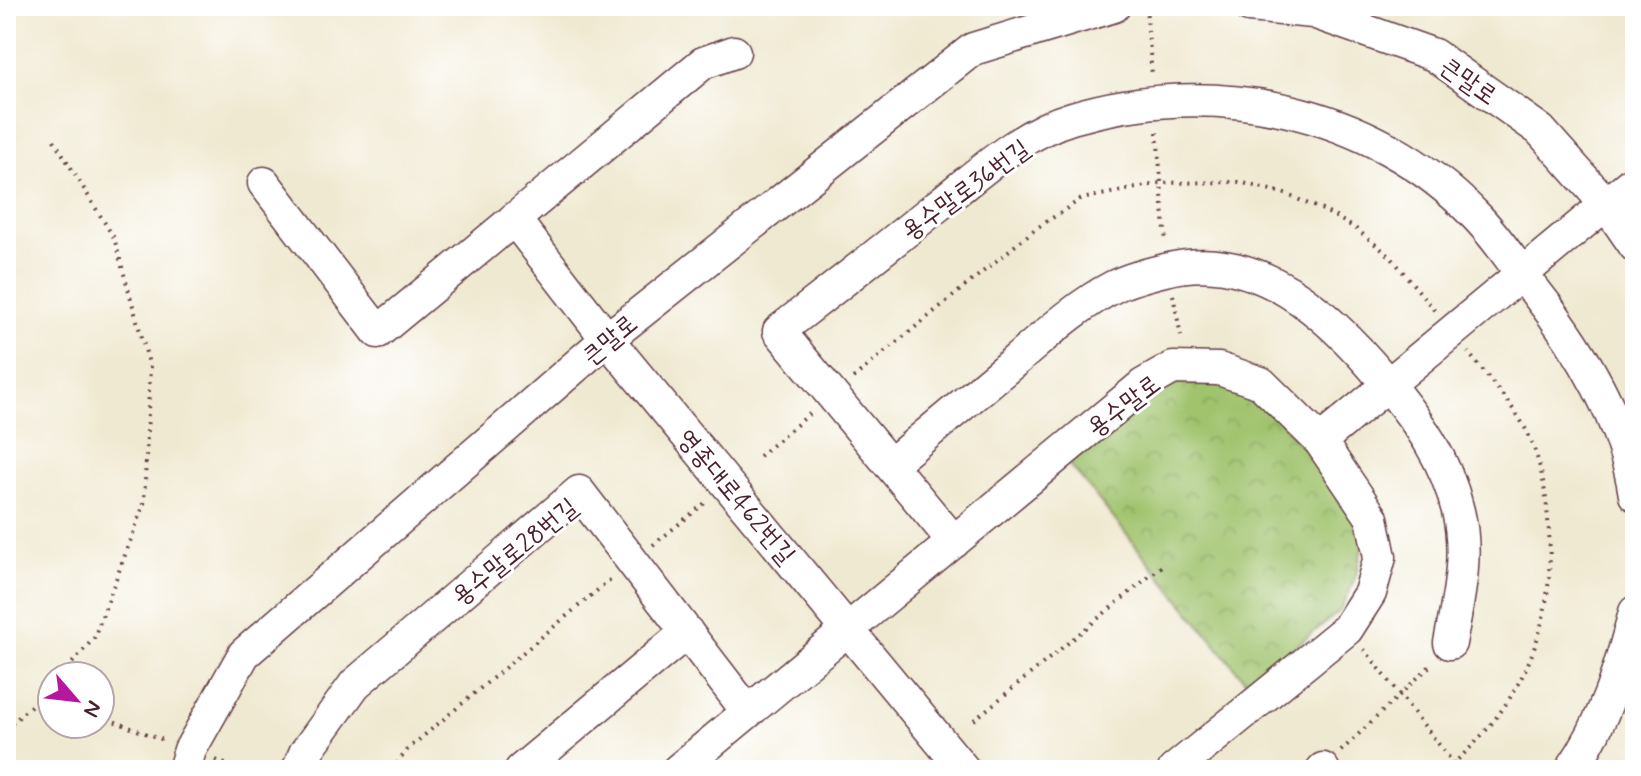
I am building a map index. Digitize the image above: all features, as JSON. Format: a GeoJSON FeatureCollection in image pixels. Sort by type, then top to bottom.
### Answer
{"type":"FeatureCollection","features":[{"type":"Feature","properties":{"kind":"street","name":"큰말로"},"geometry":{"type":"LineString","coordinates":[[184,770],[190,750],[244,654],[607,339],[973,49],[1114,6]]}},
{"type":"Feature","properties":{"kind":"street","name":"큰말로"},"geometry":{"type":"LineString","coordinates":[[1249,6],[1313,12],[1434,55],[1540,130],[1606,204],[1635,246]]}},
{"type":"Feature","properties":{"kind":"street"},"geometry":{"type":"LineString","coordinates":[[264,183],[378,332],[703,63],[734,52]]}},
{"type":"Feature","properties":{"kind":"street","name":"용수말로36번길"},"geometry":{"type":"LineString","coordinates":[[954,542],[779,331],[1004,153],[1070,118],[1154,102],[1220,100],[1299,111],[1365,135],[1423,170],[1475,215],[1564,327],[1603,400],[1631,472],[1635,495]]}},
{"type":"Feature","properties":{"kind":"street"},"geometry":{"type":"LineString","coordinates":[[1320,441],[1635,180]]}},
{"type":"Feature","properties":{"kind":"street","name":"영종대로462번길"},"geometry":{"type":"LineString","coordinates":[[514,219],[607,339],[964,770]]}},
{"type":"Feature","properties":{"kind":"street"},"geometry":{"type":"LineString","coordinates":[[890,465],[1070,315],[1115,285],[1168,268],[1224,266],[1275,283],[1317,308],[1352,341],[1427,435],[1440,459],[1459,514],[1463,565],[1450,643]]}},
{"type":"Feature","properties":{"kind":"street","name":"용수말로"},"geometry":{"type":"LineString","coordinates":[[678,770],[1143,385],[1173,368],[1219,369],[1261,383],[1320,441],[1372,518],[1380,557],[1370,593],[1347,629],[1174,770]]}},
{"type":"Feature","properties":{"kind":"street","name":"용수말로28번길"},"geometry":{"type":"LineString","coordinates":[[298,770],[305,753],[355,684],[579,492],[748,712]]}},
{"type":"Feature","properties":{"kind":"street"},"geometry":{"type":"LineString","coordinates":[[1571,770],[1592,739],[1617,678],[1635,612]]}},
{"type":"Feature","properties":{"kind":"street"},"geometry":{"type":"LineString","coordinates":[[521,770],[687,632]]}},
{"type":"Feature","properties":{"kind":"path"},"geometry":{"type":"LineString","coordinates":[[1146,6],[1168,268],[1187,368]]}},
{"type":"Feature","properties":{"kind":"path"},"geometry":{"type":"LineString","coordinates":[[54,140],[114,238],[150,367],[144,504],[94,638],[75,660]]}},
{"type":"Feature","properties":{"kind":"path"},"geometry":{"type":"LineString","coordinates":[[759,456],[832,395]]}},
{"type":"Feature","properties":{"kind":"path"},"geometry":{"type":"LineString","coordinates":[[392,770],[408,749],[707,501]]}},
{"type":"Feature","properties":{"kind":"path"},"geometry":{"type":"LineString","coordinates":[[974,720],[1162,566]]}},
{"type":"Feature","properties":{"kind":"path"},"geometry":{"type":"LineString","coordinates":[[1347,629],[1459,770]]}},
{"type":"Feature","properties":{"kind":"path"},"geometry":{"type":"LineString","coordinates":[[1322,770],[1450,643]]}},
{"type":"Feature","properties":{"kind":"path"},"geometry":{"type":"LineString","coordinates":[[6,729],[36,702]]}},
{"type":"Feature","properties":{"kind":"green space"},"geometry":{"type":"Polygon","coordinates":[[[1189,379],[1229,382],[1263,401],[1346,498],[1363,543],[1356,576],[1340,611],[1248,684],[1067,461],[1157,389],[1189,379]]]}}]}
